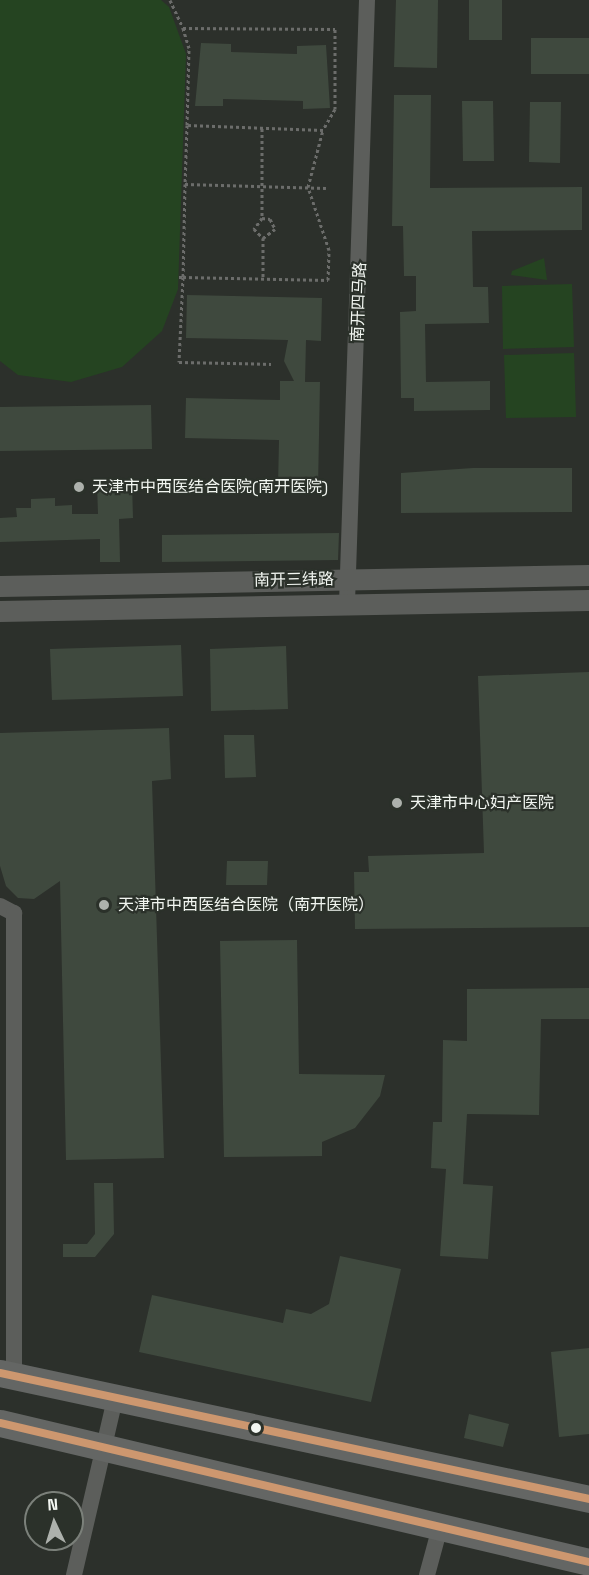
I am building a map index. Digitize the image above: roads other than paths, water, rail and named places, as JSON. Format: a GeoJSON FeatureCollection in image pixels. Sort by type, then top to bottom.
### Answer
{"type":"FeatureCollection","features":[{"type":"Feature","properties":{"kind":"main road"},"geometry":{"type":"LineString","coordinates":[[7,1375],[589,1499]]}},
{"type":"Feature","properties":{"kind":"main road"},"geometry":{"type":"LineString","coordinates":[[0,1422],[589,1562]]}},
{"type":"Feature","properties":{"kind":"street","name":"南开四马路"},"geometry":{"type":"LineString","coordinates":[[347,603],[368,0]]}},
{"type":"Feature","properties":{"kind":"street","name":"南开三纬路"},"geometry":{"type":"LineString","coordinates":[[0,586],[589,575]]}},
{"type":"Feature","properties":{"kind":"street","name":"南开三纬路"},"geometry":{"type":"LineString","coordinates":[[0,611],[589,600]]}},
{"type":"Feature","properties":{"kind":"street"},"geometry":{"type":"LineString","coordinates":[[0,906],[14,914],[7,1375]]}},
{"type":"Feature","properties":{"kind":"street"},"geometry":{"type":"LineString","coordinates":[[74,1575],[102,1446],[115,1399]]}},
{"type":"Feature","properties":{"kind":"street"},"geometry":{"type":"LineString","coordinates":[[427,1575],[440,1527]]}},
{"type":"Feature","properties":{"kind":"place","name":"天津市中西医结合医院(南开医院)"},"geometry":{"type":"Point","coordinates":[79,487]}},
{"type":"Feature","properties":{"kind":"place","name":"天津市中心妇产医院"},"geometry":{"type":"Point","coordinates":[397,803]}},
{"type":"Feature","properties":{"kind":"place","name":"天津市中西医结合医院（南开医院）"},"geometry":{"type":"Point","coordinates":[104,905]}}]}
